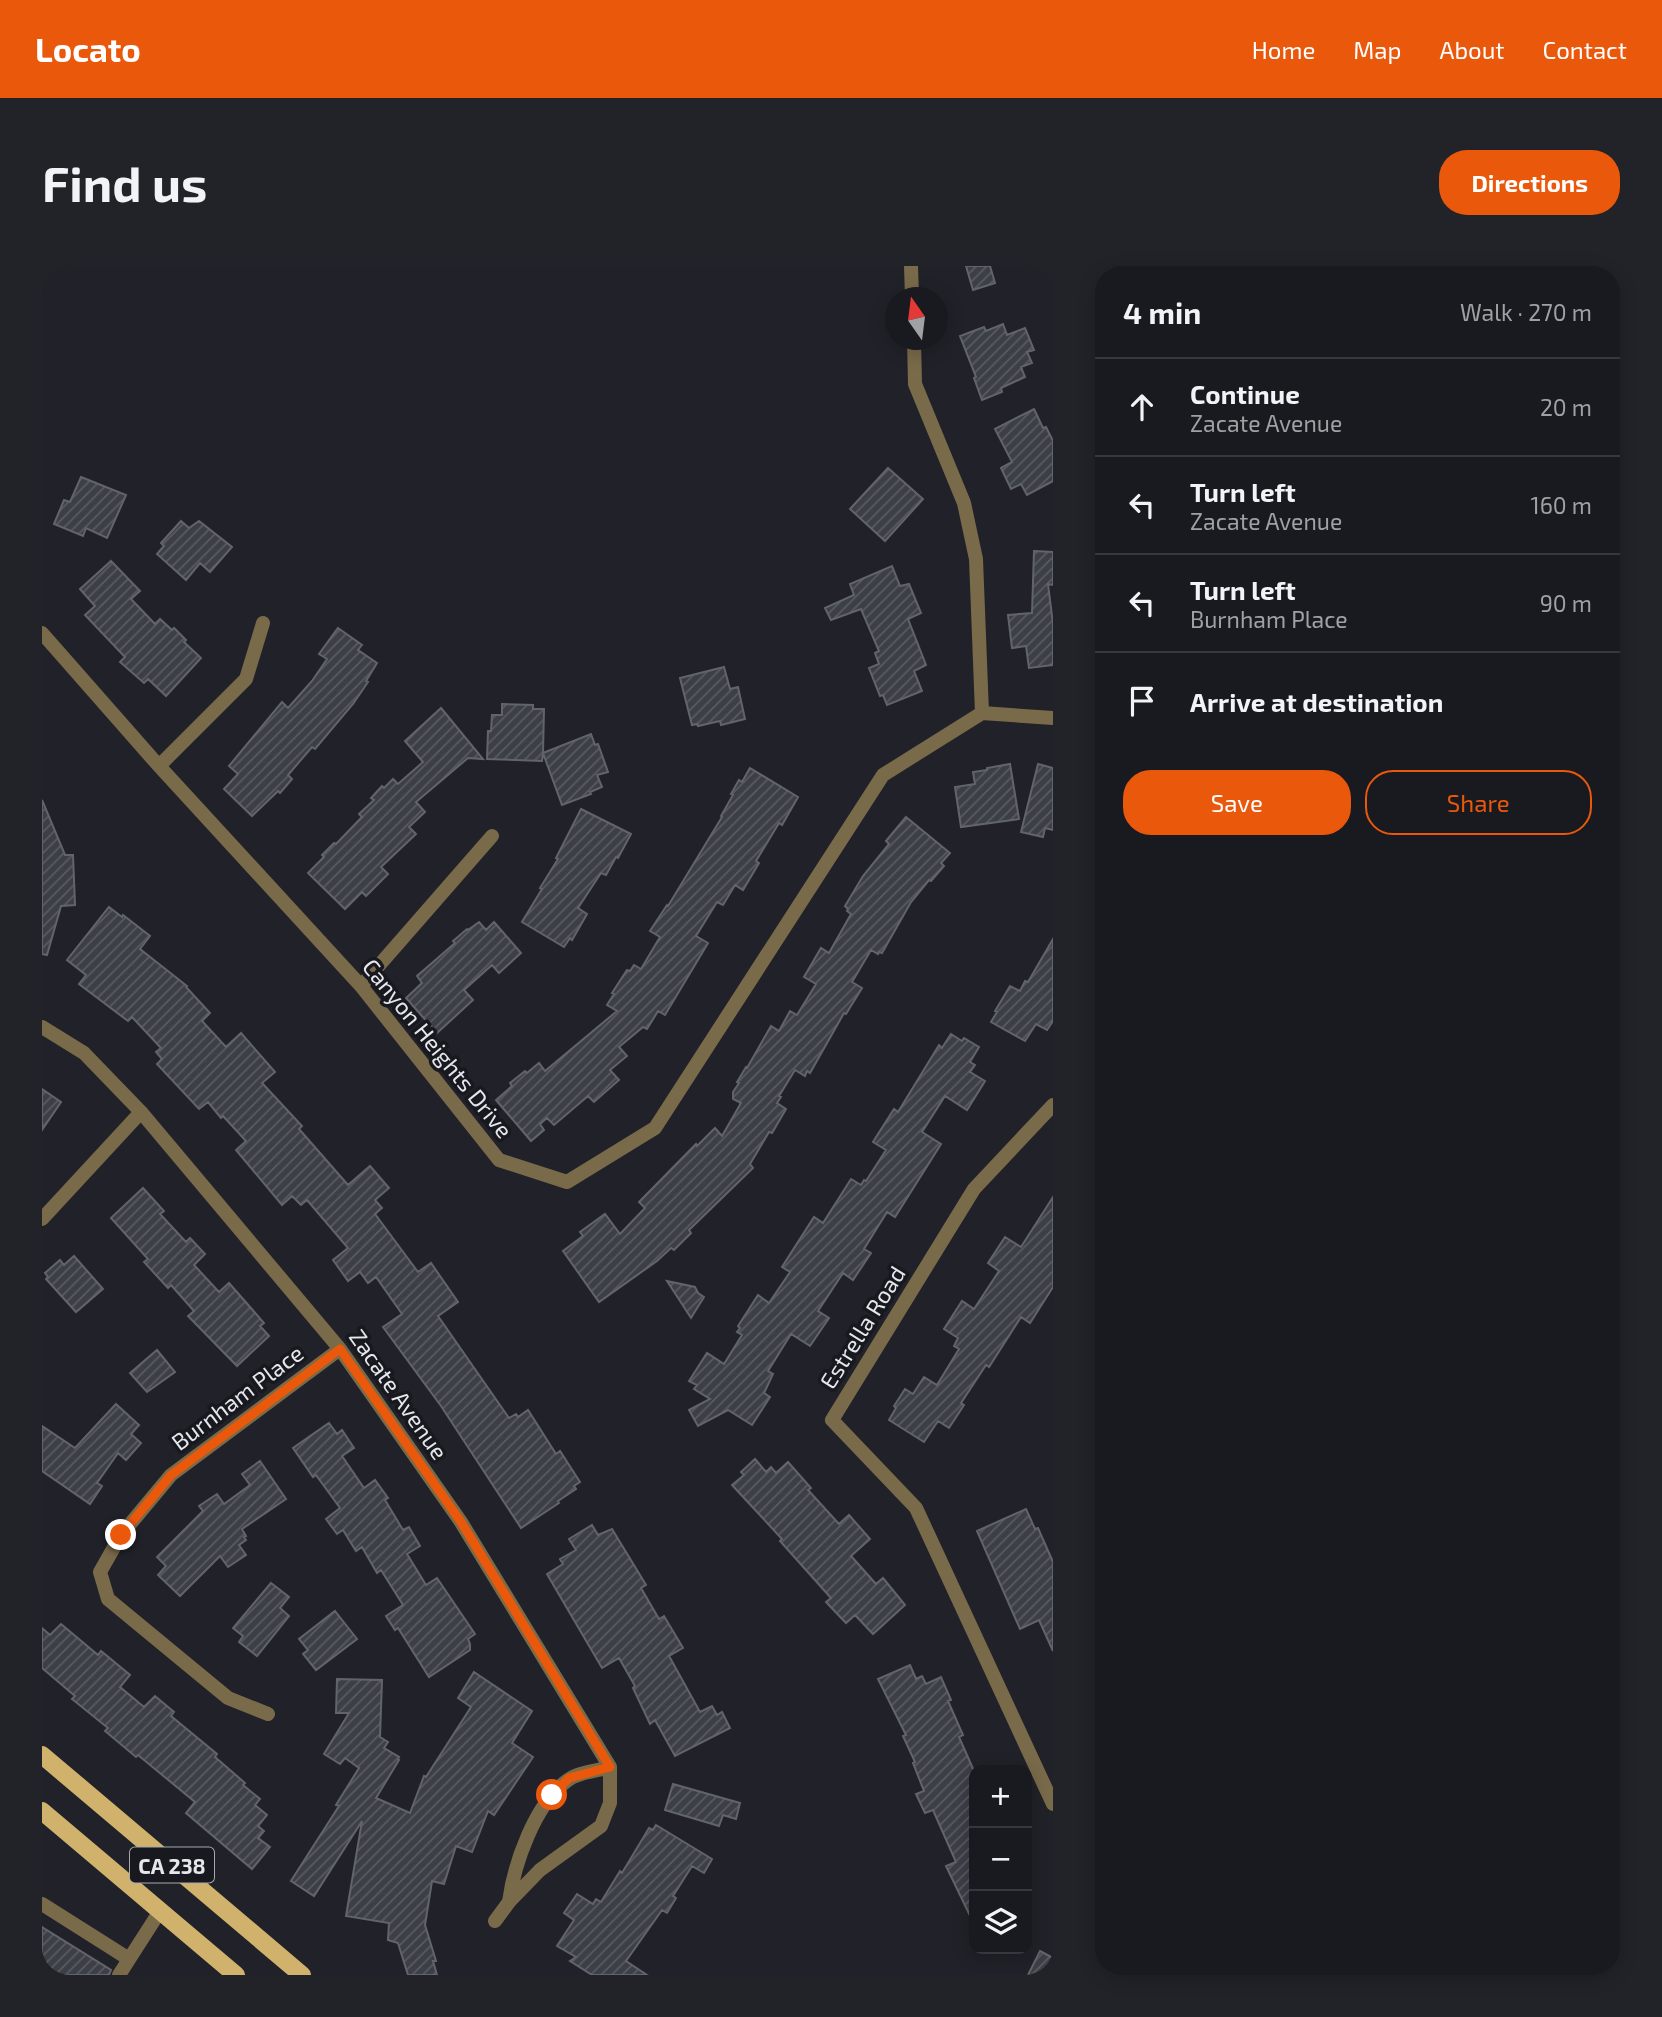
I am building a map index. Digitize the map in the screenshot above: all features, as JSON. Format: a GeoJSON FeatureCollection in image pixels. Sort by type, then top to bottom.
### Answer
{"type":"FeatureCollection","features":[{"type":"Feature","properties":{"kind":"main road","name":"CA 238"},"geometry":{"type":"LineString","coordinates":[[42,1755],[302,1975]]}},
{"type":"Feature","properties":{"kind":"main road","name":"CA 238"},"geometry":{"type":"LineString","coordinates":[[42,1811],[236,1975]]}},
{"type":"Feature","properties":{"kind":"street"},"geometry":{"type":"LineString","coordinates":[[911,266],[912,287]]}},
{"type":"Feature","properties":{"kind":"street"},"geometry":{"type":"LineString","coordinates":[[914,350],[915,384],[964,503],[976,559],[982,713],[1053,718]]}},
{"type":"Feature","properties":{"kind":"street"},"geometry":{"type":"LineString","coordinates":[[159,766],[246,678],[263,623]]}},
{"type":"Feature","properties":{"kind":"street","name":"Canyon Heights Drive"},"geometry":{"type":"LineString","coordinates":[[42,633],[159,766],[361,986],[499,1160],[567,1182],[655,1128],[883,775],[982,713]]}},
{"type":"Feature","properties":{"kind":"street"},"geometry":{"type":"LineString","coordinates":[[361,986],[492,835]]}},
{"type":"Feature","properties":{"kind":"street","name":"Zacate Avenue"},"geometry":{"type":"LineString","coordinates":[[42,1027],[84,1054],[141,1112],[340,1349],[461,1522],[610,1767]]}},
{"type":"Feature","properties":{"kind":"street","name":"Estrella Road"},"geometry":{"type":"LineString","coordinates":[[1053,1105],[974,1189],[832,1420],[916,1508],[1053,1804]]}},
{"type":"Feature","properties":{"kind":"street"},"geometry":{"type":"LineString","coordinates":[[42,1219],[141,1112]]}},
{"type":"Feature","properties":{"kind":"street","name":"Burnham Place"},"geometry":{"type":"LineString","coordinates":[[268,1714],[228,1698],[107,1599],[100,1572],[121,1535],[171,1475],[340,1349]]}},
{"type":"Feature","properties":{"kind":"street"},"geometry":{"type":"LineString","coordinates":[[495,1921],[540,1870],[601,1826],[610,1803],[610,1767],[569,1778],[552,1795],[536,1818],[524,1847],[511,1885],[509,1902]]}},
{"type":"Feature","properties":{"kind":"street"},"geometry":{"type":"LineString","coordinates":[[42,1904],[129,1959]]}},
{"type":"Feature","properties":{"kind":"street"},"geometry":{"type":"LineString","coordinates":[[119,1975],[160,1911]]}},
{"type":"Feature","properties":{"kind":"building"},"geometry":{"type":"Polygon","coordinates":[[[966,266],[990,266],[995,283],[973,290],[966,266]]]}},
{"type":"Feature","properties":{"kind":"building"},"geometry":{"type":"Polygon","coordinates":[[[1003,324],[1007,335],[1025,328],[1034,350],[1027,352],[1032,363],[1021,367],[1025,377],[1001,388],[1002,392],[982,400],[960,336],[984,327],[986,331],[1003,324]]]}},
{"type":"Feature","properties":{"kind":"building"},"geometry":{"type":"Polygon","coordinates":[[[1034,409],[1053,441],[1053,481],[1027,495],[1021,484],[1011,489],[1001,468],[1012,462],[995,429],[1034,409]]]}},
{"type":"Feature","properties":{"kind":"building"},"geometry":{"type":"Polygon","coordinates":[[[888,468],[923,499],[885,541],[850,509],[888,468]]]}},
{"type":"Feature","properties":{"kind":"building"},"geometry":{"type":"Polygon","coordinates":[[[81,477],[126,495],[107,538],[86,528],[83,536],[54,524],[64,500],[70,502],[81,477]]]}},
{"type":"Feature","properties":{"kind":"building"},"geometry":{"type":"Polygon","coordinates":[[[181,521],[189,528],[199,521],[232,547],[210,572],[200,563],[186,580],[157,554],[164,546],[161,543],[181,521]]]}},
{"type":"Feature","properties":{"kind":"building"},"geometry":{"type":"Polygon","coordinates":[[[1034,551],[1053,552],[1053,585],[1048,584],[1053,624],[1053,665],[1029,668],[1026,646],[1012,648],[1008,615],[1032,613],[1034,551]]]}},
{"type":"Feature","properties":{"kind":"building"},"geometry":{"type":"Polygon","coordinates":[[[111,561],[140,591],[131,599],[155,624],[160,619],[172,630],[174,628],[201,658],[166,696],[148,679],[144,683],[120,662],[125,657],[85,615],[95,606],[80,589],[111,561]]]}},
{"type":"Feature","properties":{"kind":"building"},"geometry":{"type":"Polygon","coordinates":[[[892,566],[900,586],[909,584],[921,613],[908,619],[926,665],[914,671],[922,691],[887,705],[883,695],[880,696],[869,668],[879,664],[875,653],[879,651],[861,609],[831,620],[825,608],[854,595],[850,584],[892,566]]]}},
{"type":"Feature","properties":{"kind":"building"},"geometry":{"type":"Polygon","coordinates":[[[338,628],[362,645],[358,650],[377,663],[353,704],[315,749],[312,747],[288,775],[292,779],[280,793],[278,791],[252,816],[224,789],[238,774],[229,766],[282,702],[288,708],[312,681],[327,659],[319,654],[338,628]]]}},
{"type":"Feature","properties":{"kind":"building"},"geometry":{"type":"Polygon","coordinates":[[[724,667],[730,689],[738,687],[745,719],[721,725],[720,721],[692,725],[680,678],[724,667]]]}},
{"type":"Feature","properties":{"kind":"building"},"geometry":{"type":"Polygon","coordinates":[[[502,704],[533,705],[533,709],[544,709],[542,761],[487,759],[488,731],[491,731],[492,715],[502,715],[502,704]]]}},
{"type":"Feature","properties":{"kind":"building"},"geometry":{"type":"Polygon","coordinates":[[[441,708],[483,759],[468,758],[416,802],[425,812],[409,827],[416,834],[381,867],[388,874],[366,896],[362,892],[345,909],[308,873],[324,857],[322,855],[362,817],[359,814],[374,800],[371,798],[382,786],[384,788],[393,779],[398,784],[423,762],[405,741],[441,708]]]}},
{"type":"Feature","properties":{"kind":"building"},"geometry":{"type":"Polygon","coordinates":[[[591,734],[595,745],[598,744],[608,772],[597,775],[602,787],[562,805],[543,753],[591,734]]]}},
{"type":"Feature","properties":{"kind":"building"},"geometry":{"type":"Polygon","coordinates":[[[1010,764],[1019,819],[961,827],[955,787],[975,784],[973,772],[1010,764]]]}},
{"type":"Feature","properties":{"kind":"building"},"geometry":{"type":"Polygon","coordinates":[[[1038,764],[1053,768],[1053,830],[1045,828],[1043,837],[1021,832],[1038,764]]]}},
{"type":"Feature","properties":{"kind":"building"},"geometry":{"type":"Polygon","coordinates":[[[750,768],[798,797],[782,825],[779,823],[756,861],[759,863],[743,890],[735,885],[723,905],[717,902],[696,936],[708,943],[665,1015],[658,1011],[647,1029],[643,1027],[619,1047],[627,1056],[610,1070],[619,1080],[594,1102],[588,1096],[554,1125],[547,1118],[540,1124],[544,1130],[531,1141],[496,1100],[512,1086],[510,1083],[525,1071],[527,1073],[539,1063],[545,1071],[617,1011],[607,1005],[614,994],[612,993],[627,970],[630,971],[634,965],[641,969],[660,937],[650,931],[722,817],[739,780],[742,782],[750,768]]]}},
{"type":"Feature","properties":{"kind":"building"},"geometry":{"type":"Polygon","coordinates":[[[42,800],[65,855],[73,855],[75,905],[61,906],[47,955],[42,954],[42,800]]]}},
{"type":"Feature","properties":{"kind":"building"},"geometry":{"type":"Polygon","coordinates":[[[581,809],[631,834],[606,875],[601,873],[578,908],[587,914],[572,940],[570,938],[564,947],[522,922],[558,859],[556,858],[581,809]]]}},
{"type":"Feature","properties":{"kind":"building"},"geometry":{"type":"Polygon","coordinates":[[[906,817],[950,853],[941,863],[944,866],[911,902],[882,953],[871,950],[852,982],[862,988],[846,1014],[844,1013],[810,1073],[807,1071],[805,1076],[795,1070],[777,1103],[786,1109],[750,1164],[753,1168],[689,1230],[691,1233],[674,1250],[671,1248],[599,1302],[563,1251],[583,1236],[580,1232],[605,1214],[620,1234],[645,1208],[639,1202],[696,1144],[697,1146],[715,1128],[722,1136],[741,1103],[733,1099],[733,1092],[739,1083],[737,1082],[771,1026],[779,1031],[790,1011],[797,1015],[816,984],[804,977],[821,948],[829,953],[851,914],[845,906],[863,876],[889,844],[886,841],[906,817]]]}},
{"type":"Feature","properties":{"kind":"building"},"geometry":{"type":"Polygon","coordinates":[[[109,907],[150,936],[140,949],[187,986],[210,1013],[202,1021],[226,1047],[241,1033],[275,1072],[262,1083],[302,1126],[299,1129],[348,1185],[370,1166],[389,1188],[375,1200],[382,1208],[375,1214],[418,1272],[431,1263],[458,1302],[438,1316],[509,1418],[516,1414],[518,1417],[528,1410],[556,1454],[560,1451],[580,1482],[574,1486],[576,1489],[558,1501],[559,1503],[521,1528],[441,1406],[383,1327],[402,1314],[376,1277],[368,1283],[360,1272],[348,1281],[333,1260],[348,1248],[307,1200],[301,1205],[292,1196],[282,1205],[236,1150],[246,1141],[208,1102],[199,1109],[157,1064],[162,1059],[156,1052],[161,1048],[132,1017],[128,1021],[79,984],[86,975],[67,960],[109,907]]]}},
{"type":"Feature","properties":{"kind":"building"},"geometry":{"type":"Polygon","coordinates":[[[479,922],[486,930],[494,922],[521,953],[499,973],[492,965],[464,990],[473,1000],[437,1033],[406,998],[422,983],[417,976],[455,943],[453,941],[479,922]]]}},
{"type":"Feature","properties":{"kind":"building"},"geometry":{"type":"Polygon","coordinates":[[[1053,939],[1053,1021],[1047,1030],[1036,1024],[1025,1041],[991,1022],[1010,986],[1020,991],[1053,939]]]}},
{"type":"Feature","properties":{"kind":"building"},"geometry":{"type":"Polygon","coordinates":[[[951,1034],[979,1047],[970,1062],[975,1065],[970,1072],[985,1081],[967,1110],[945,1096],[922,1132],[941,1144],[895,1217],[887,1212],[864,1249],[871,1253],[853,1280],[843,1273],[818,1311],[829,1318],[810,1346],[791,1334],[768,1371],[773,1374],[764,1393],[770,1397],[752,1425],[728,1410],[698,1426],[689,1410],[710,1399],[694,1389],[697,1385],[689,1381],[707,1353],[724,1364],[742,1335],[737,1332],[740,1328],[738,1326],[758,1295],[769,1303],[790,1272],[782,1267],[814,1217],[823,1223],[851,1179],[861,1185],[866,1181],[886,1150],[873,1142],[894,1109],[898,1112],[939,1045],[942,1048],[951,1034]]]}},
{"type":"Feature","properties":{"kind":"building"},"geometry":{"type":"Polygon","coordinates":[[[42,1089],[61,1102],[42,1130],[42,1089]]]}},
{"type":"Feature","properties":{"kind":"building"},"geometry":{"type":"Polygon","coordinates":[[[143,1188],[164,1211],[160,1214],[186,1242],[190,1238],[205,1254],[194,1265],[219,1292],[229,1283],[264,1323],[260,1326],[269,1336],[237,1366],[188,1316],[194,1311],[171,1285],[168,1288],[144,1262],[148,1259],[111,1218],[143,1188]]]}},
{"type":"Feature","properties":{"kind":"building"},"geometry":{"type":"Polygon","coordinates":[[[1053,1197],[1053,1287],[1030,1323],[1021,1317],[989,1367],[986,1365],[961,1403],[964,1405],[949,1428],[938,1421],[924,1442],[889,1420],[896,1408],[894,1406],[905,1389],[913,1394],[924,1377],[937,1385],[959,1349],[954,1346],[958,1338],[944,1329],[962,1301],[974,1309],[999,1271],[988,1263],[1005,1237],[1021,1247],[1053,1197]]]}},
{"type":"Feature","properties":{"kind":"building"},"geometry":{"type":"Polygon","coordinates":[[[74,1256],[103,1289],[76,1312],[46,1279],[48,1277],[45,1273],[60,1260],[64,1265],[74,1256]]]}},
{"type":"Feature","properties":{"kind":"building"},"geometry":{"type":"Polygon","coordinates":[[[667,1281],[695,1287],[704,1297],[691,1318],[667,1281]]]}},
{"type":"Feature","properties":{"kind":"building"},"geometry":{"type":"Polygon","coordinates":[[[157,1350],[175,1372],[147,1392],[130,1373],[157,1350]]]}},
{"type":"Feature","properties":{"kind":"building"},"geometry":{"type":"Polygon","coordinates":[[[116,1404],[139,1425],[131,1434],[141,1443],[126,1460],[118,1453],[97,1483],[102,1486],[90,1504],[42,1471],[42,1426],[75,1448],[116,1404]]]}},
{"type":"Feature","properties":{"kind":"building"},"geometry":{"type":"Polygon","coordinates":[[[329,1423],[337,1434],[342,1430],[354,1448],[342,1456],[364,1488],[375,1480],[388,1498],[385,1500],[403,1530],[409,1527],[420,1546],[407,1554],[426,1585],[437,1578],[475,1634],[468,1639],[470,1650],[429,1677],[398,1628],[395,1630],[386,1616],[403,1605],[381,1570],[377,1573],[362,1547],[356,1551],[343,1530],[337,1534],[326,1519],[340,1508],[316,1475],[313,1477],[293,1448],[329,1423]]]}},
{"type":"Feature","properties":{"kind":"building"},"geometry":{"type":"Polygon","coordinates":[[[755,1459],[766,1472],[771,1467],[776,1473],[788,1462],[811,1488],[808,1490],[839,1524],[849,1515],[870,1539],[851,1556],[876,1584],[883,1578],[905,1605],[873,1634],[855,1615],[846,1623],[826,1602],[831,1598],[732,1485],[744,1475],[741,1472],[755,1459]]]}},
{"type":"Feature","properties":{"kind":"building"},"geometry":{"type":"Polygon","coordinates":[[[260,1461],[286,1499],[242,1529],[246,1540],[239,1545],[246,1555],[228,1567],[220,1556],[180,1596],[158,1575],[166,1566],[157,1557],[203,1511],[199,1506],[217,1494],[224,1504],[250,1485],[242,1474],[260,1461]]]}},
{"type":"Feature","properties":{"kind":"building"},"geometry":{"type":"Polygon","coordinates":[[[1026,1509],[1053,1562],[1053,1651],[1039,1620],[1020,1629],[977,1531],[1026,1509]]]}},
{"type":"Feature","properties":{"kind":"building"},"geometry":{"type":"Polygon","coordinates":[[[592,1525],[598,1535],[612,1529],[646,1585],[641,1588],[659,1619],[664,1616],[683,1648],[669,1656],[700,1712],[712,1706],[717,1715],[722,1712],[730,1728],[675,1756],[655,1720],[650,1724],[633,1688],[635,1686],[619,1658],[602,1668],[547,1574],[563,1564],[560,1559],[576,1550],[569,1539],[592,1525]]]}},
{"type":"Feature","properties":{"kind":"building"},"geometry":{"type":"Polygon","coordinates":[[[271,1583],[289,1597],[280,1608],[289,1616],[257,1656],[239,1642],[243,1636],[233,1628],[271,1583]]]}},
{"type":"Feature","properties":{"kind":"building"},"geometry":{"type":"Polygon","coordinates":[[[335,1611],[357,1639],[316,1670],[303,1654],[308,1650],[299,1639],[335,1611]]]}},
{"type":"Feature","properties":{"kind":"building"},"geometry":{"type":"Polygon","coordinates":[[[61,1624],[98,1655],[101,1651],[130,1675],[120,1687],[144,1707],[155,1696],[174,1712],[171,1716],[217,1754],[215,1757],[260,1799],[255,1805],[267,1815],[258,1826],[264,1831],[258,1838],[270,1847],[252,1869],[186,1813],[195,1802],[105,1731],[108,1728],[72,1699],[75,1696],[42,1668],[42,1628],[50,1635],[61,1624]]]}},
{"type":"Feature","properties":{"kind":"building"},"geometry":{"type":"Polygon","coordinates":[[[910,1665],[916,1679],[922,1676],[926,1684],[941,1677],[951,1700],[948,1701],[963,1735],[959,1737],[971,1765],[969,1765],[969,1914],[946,1866],[956,1862],[933,1810],[925,1813],[916,1794],[924,1791],[913,1763],[915,1762],[903,1736],[906,1735],[878,1679],[910,1665]]]}},
{"type":"Feature","properties":{"kind":"building"},"geometry":{"type":"Polygon","coordinates":[[[474,1672],[532,1711],[512,1743],[533,1757],[494,1815],[488,1811],[472,1852],[456,1846],[444,1884],[432,1881],[425,1925],[436,1961],[433,1961],[437,1975],[408,1975],[398,1943],[388,1940],[389,1923],[346,1916],[362,1821],[314,1896],[291,1881],[339,1806],[336,1805],[359,1768],[345,1758],[340,1764],[324,1754],[349,1713],[336,1713],[337,1679],[382,1680],[380,1737],[388,1742],[384,1748],[399,1757],[399,1760],[376,1798],[410,1813],[424,1776],[426,1777],[471,1707],[458,1698],[474,1672]]]}},
{"type":"Feature","properties":{"kind":"building"},"geometry":{"type":"Polygon","coordinates":[[[673,1784],[740,1803],[736,1819],[723,1815],[719,1826],[665,1810],[673,1784]]]}},
{"type":"Feature","properties":{"kind":"building"},"geometry":{"type":"Polygon","coordinates":[[[656,1825],[712,1859],[704,1873],[692,1866],[673,1896],[676,1898],[667,1913],[662,1910],[626,1961],[647,1975],[592,1975],[570,1961],[576,1957],[557,1946],[574,1920],[564,1913],[577,1894],[593,1904],[596,1899],[601,1902],[649,1828],[653,1830],[656,1825]]]}},
{"type":"Feature","properties":{"kind":"building"},"geometry":{"type":"Polygon","coordinates":[[[42,1927],[111,1970],[109,1975],[42,1975],[42,1927]]]}},
{"type":"Feature","properties":{"kind":"building"},"geometry":{"type":"Polygon","coordinates":[[[1040,1951],[1053,1958],[1053,1975],[1028,1975],[1040,1951]]]}},
{"type":"Feature","properties":{"kind":"route"},"geometry":{"type":"LineString","coordinates":[[121,1535],[171,1475],[340,1349],[461,1522],[610,1767],[569,1778],[552,1795]]}}]}
